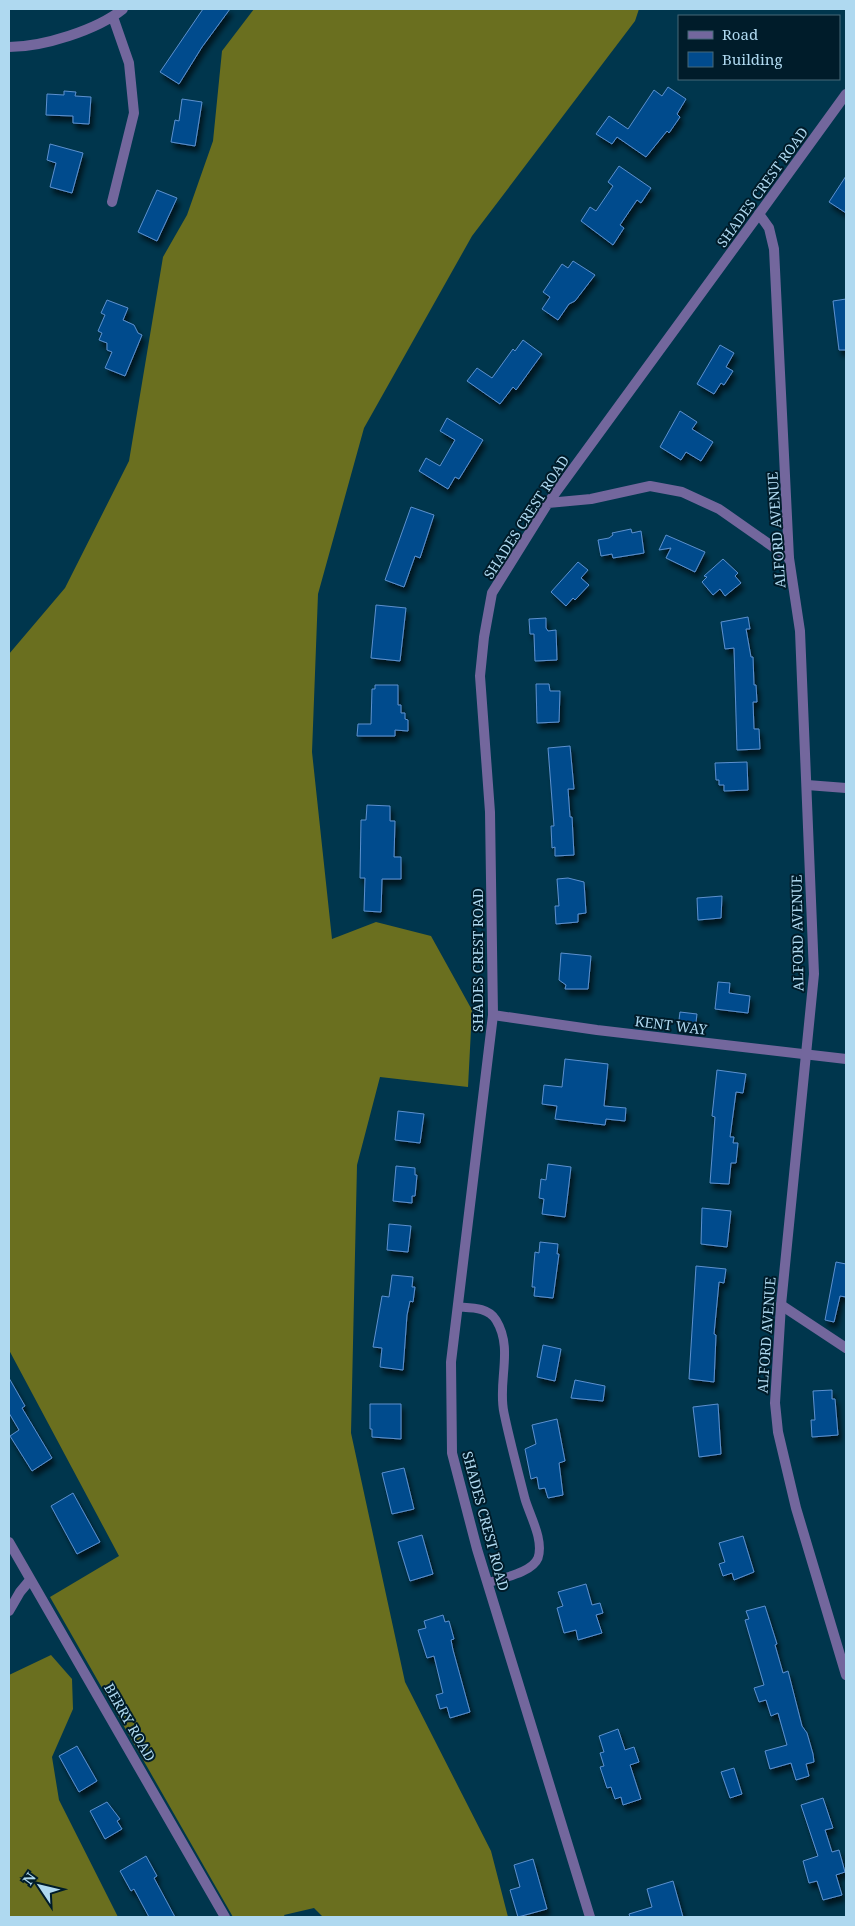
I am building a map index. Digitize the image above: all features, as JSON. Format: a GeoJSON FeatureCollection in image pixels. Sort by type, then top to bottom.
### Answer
{"type":"FeatureCollection","features":[{"type":"Feature","properties":{"kind":"street"},"geometry":{"type":"LineString","coordinates":[[9,47],[63,38],[113,17],[123,9]]}},
{"type":"Feature","properties":{"kind":"street"},"geometry":{"type":"LineString","coordinates":[[112,202],[134,112],[129,63],[113,17]]}},
{"type":"Feature","properties":{"kind":"street","name":"SHADES CREST ROAD"},"geometry":{"type":"LineString","coordinates":[[590,1917],[488,1583],[452,1453],[451,1362],[493,1016],[490,812],[480,676],[484,637],[492,593],[548,503],[846,94]]}},
{"type":"Feature","properties":{"kind":"street","name":"ALFORD AVENUE"},"geometry":{"type":"LineString","coordinates":[[759,214],[770,228],[774,249],[789,558],[800,631],[814,974],[781,1305],[775,1403],[778,1432],[796,1508],[846,1675]]}},
{"type":"Feature","properties":{"kind":"street"},"geometry":{"type":"LineString","coordinates":[[548,503],[591,498],[650,486],[682,492],[719,509],[789,558]]}},
{"type":"Feature","properties":{"kind":"street"},"geometry":{"type":"LineString","coordinates":[[807,785],[846,788]]}},
{"type":"Feature","properties":{"kind":"street","name":"KENT WAY"},"geometry":{"type":"LineString","coordinates":[[493,1016],[846,1059]]}},
{"type":"Feature","properties":{"kind":"street"},"geometry":{"type":"LineString","coordinates":[[781,1305],[846,1348]]}},
{"type":"Feature","properties":{"kind":"street","name":"BERRY ROAD"},"geometry":{"type":"LineString","coordinates":[[9,1542],[225,1917]]}},
{"type":"Feature","properties":{"kind":"street"},"geometry":{"type":"LineString","coordinates":[[9,1611],[20,1592],[30,1580]]}},
{"type":"Feature","properties":{"kind":"lane"},"geometry":{"type":"LineString","coordinates":[[458,1307],[482,1309],[494,1318],[501,1329],[505,1346],[501,1394],[504,1412],[526,1500],[538,1538],[539,1552],[537,1560],[532,1566],[488,1583]]}},
{"type":"Feature","properties":{"kind":"green space"},"geometry":{"type":"Polygon","coordinates":[[[254,9],[639,9],[635,21],[472,236],[364,428],[318,594],[312,752],[332,939],[376,922],[431,936],[472,1010],[468,1087],[380,1077],[357,1165],[351,1433],[405,1682],[491,1851],[508,1917],[323,1917],[314,1908],[284,1915],[285,1917],[233,1917],[50,1597],[119,1556],[9,1350],[9,654],[65,588],[129,461],[163,257],[187,215],[213,141],[222,51],[254,9]]]}},
{"type":"Feature","properties":{"kind":"green space"},"geometry":{"type":"Polygon","coordinates":[[[51,1655],[72,1679],[73,1709],[52,1757],[59,1800],[118,1917],[9,1917],[9,1675],[51,1655]]]}},
{"type":"Feature","properties":{"kind":"building"},"geometry":{"type":"Polygon","coordinates":[[[203,9],[230,9],[202,47],[179,84],[160,72],[203,9]]]}},
{"type":"Feature","properties":{"kind":"building"},"geometry":{"type":"Polygon","coordinates":[[[668,87],[686,99],[677,114],[680,117],[669,133],[667,131],[646,157],[617,137],[612,144],[596,134],[609,116],[628,129],[654,90],[662,96],[668,87]]]}},
{"type":"Feature","properties":{"kind":"building"},"geometry":{"type":"Polygon","coordinates":[[[64,91],[76,92],[75,96],[91,97],[89,124],[73,123],[73,116],[46,115],[47,94],[64,95],[64,91]]]}},
{"type":"Feature","properties":{"kind":"building"},"geometry":{"type":"Polygon","coordinates":[[[182,99],[202,102],[195,146],[171,142],[175,120],[179,121],[182,99]]]}},
{"type":"Feature","properties":{"kind":"building"},"geometry":{"type":"Polygon","coordinates":[[[50,144],[83,153],[72,193],[50,187],[56,163],[47,160],[50,144]]]}},
{"type":"Feature","properties":{"kind":"building"},"geometry":{"type":"Polygon","coordinates":[[[619,166],[651,188],[641,203],[637,200],[620,225],[624,228],[613,245],[581,221],[590,207],[596,211],[613,186],[608,182],[619,166]]]}},
{"type":"Feature","properties":{"kind":"building"},"geometry":{"type":"Polygon","coordinates":[[[846,176],[846,213],[829,202],[846,176]]]}},
{"type":"Feature","properties":{"kind":"building"},"geometry":{"type":"Polygon","coordinates":[[[157,190],[177,198],[157,241],[138,232],[157,190]]]}},
{"type":"Feature","properties":{"kind":"building"},"geometry":{"type":"Polygon","coordinates":[[[573,261],[595,275],[575,301],[569,304],[558,320],[542,309],[550,297],[543,292],[562,264],[568,268],[573,261]]]}},
{"type":"Feature","properties":{"kind":"building"},"geometry":{"type":"Polygon","coordinates":[[[846,299],[846,350],[839,350],[833,301],[846,299]]]}},
{"type":"Feature","properties":{"kind":"building"},"geometry":{"type":"Polygon","coordinates":[[[107,300],[128,308],[123,320],[134,325],[138,333],[142,335],[125,376],[105,368],[112,352],[107,350],[107,343],[99,340],[102,333],[98,331],[105,315],[101,313],[107,300]]]}},
{"type":"Feature","properties":{"kind":"building"},"geometry":{"type":"Polygon","coordinates":[[[523,340],[542,354],[516,390],[513,387],[500,404],[467,381],[477,368],[492,378],[513,349],[515,351],[523,340]]]}},
{"type":"Feature","properties":{"kind":"building"},"geometry":{"type":"Polygon","coordinates":[[[720,345],[734,353],[726,367],[733,371],[724,385],[721,383],[714,394],[697,384],[720,345]]]}},
{"type":"Feature","properties":{"kind":"building"},"geometry":{"type":"Polygon","coordinates":[[[680,411],[697,422],[692,429],[713,442],[701,461],[686,452],[681,460],[660,447],[680,411]]]}},
{"type":"Feature","properties":{"kind":"building"},"geometry":{"type":"Polygon","coordinates":[[[447,418],[483,440],[459,479],[455,477],[448,489],[419,471],[426,458],[440,466],[455,440],[440,431],[447,418]]]}},
{"type":"Feature","properties":{"kind":"building"},"geometry":{"type":"Polygon","coordinates":[[[411,507],[434,515],[420,558],[415,556],[404,587],[385,580],[411,507]]]}},
{"type":"Feature","properties":{"kind":"building"},"geometry":{"type":"Polygon","coordinates":[[[631,529],[632,533],[641,531],[644,553],[613,558],[612,554],[601,556],[598,540],[609,538],[613,535],[612,533],[631,529]]]}},
{"type":"Feature","properties":{"kind":"building"},"geometry":{"type":"Polygon","coordinates":[[[666,535],[705,552],[695,572],[666,558],[671,548],[659,550],[666,535]]]}},
{"type":"Feature","properties":{"kind":"building"},"geometry":{"type":"Polygon","coordinates":[[[723,559],[738,573],[735,576],[741,583],[725,596],[720,589],[713,595],[702,582],[707,577],[704,576],[723,559]]]}},
{"type":"Feature","properties":{"kind":"building"},"geometry":{"type":"Polygon","coordinates":[[[578,562],[588,570],[581,578],[589,585],[575,600],[573,598],[566,606],[551,592],[578,562]]]}},
{"type":"Feature","properties":{"kind":"building"},"geometry":{"type":"Polygon","coordinates":[[[376,605],[406,608],[400,661],[371,658],[376,605]]]}},
{"type":"Feature","properties":{"kind":"building"},"geometry":{"type":"Polygon","coordinates":[[[748,617],[750,629],[746,629],[751,657],[753,657],[757,702],[753,702],[754,729],[759,729],[760,749],[737,750],[734,648],[725,649],[721,622],[748,617]]]}},
{"type":"Feature","properties":{"kind":"building"},"geometry":{"type":"Polygon","coordinates":[[[546,618],[546,628],[548,631],[556,630],[557,660],[535,661],[534,634],[530,634],[529,619],[546,618]]]}},
{"type":"Feature","properties":{"kind":"building"},"geometry":{"type":"Polygon","coordinates":[[[536,684],[549,684],[550,691],[560,691],[559,722],[537,723],[536,684]]]}},
{"type":"Feature","properties":{"kind":"building"},"geometry":{"type":"Polygon","coordinates":[[[375,685],[398,685],[398,705],[401,705],[401,713],[405,713],[405,719],[408,720],[408,731],[395,730],[395,736],[357,736],[358,724],[371,724],[372,689],[375,689],[375,685]]]}},
{"type":"Feature","properties":{"kind":"building"},"geometry":{"type":"Polygon","coordinates":[[[570,746],[574,789],[568,789],[574,855],[555,856],[555,847],[552,848],[551,826],[554,826],[548,748],[570,746]]]}},
{"type":"Feature","properties":{"kind":"building"},"geometry":{"type":"Polygon","coordinates":[[[747,762],[748,790],[724,791],[724,785],[719,785],[719,780],[716,780],[715,763],[747,762]]]}},
{"type":"Feature","properties":{"kind":"building"},"geometry":{"type":"Polygon","coordinates":[[[367,805],[390,806],[390,821],[395,821],[394,857],[401,857],[401,879],[382,879],[381,912],[364,911],[365,878],[360,878],[361,820],[366,820],[367,805]]]}},
{"type":"Feature","properties":{"kind":"building"},"geometry":{"type":"Polygon","coordinates":[[[568,878],[584,882],[586,913],[578,914],[578,922],[556,924],[555,906],[559,906],[557,879],[568,878]]]}},
{"type":"Feature","properties":{"kind":"building"},"geometry":{"type":"Polygon","coordinates":[[[722,896],[721,918],[698,920],[697,898],[722,896]]]}},
{"type":"Feature","properties":{"kind":"building"},"geometry":{"type":"Polygon","coordinates":[[[561,953],[591,956],[588,989],[565,989],[566,985],[559,980],[561,953]]]}},
{"type":"Feature","properties":{"kind":"building"},"geometry":{"type":"Polygon","coordinates":[[[718,982],[730,983],[729,993],[750,996],[748,1013],[715,1009],[718,982]]]}},
{"type":"Feature","properties":{"kind":"building"},"geometry":{"type":"Polygon","coordinates":[[[680,1012],[697,1014],[695,1030],[678,1028],[680,1012]]]}},
{"type":"Feature","properties":{"kind":"building"},"geometry":{"type":"Polygon","coordinates":[[[565,1059],[608,1064],[604,1106],[626,1108],[625,1121],[606,1119],[605,1125],[555,1119],[557,1106],[542,1104],[544,1085],[562,1087],[565,1059]]]}},
{"type":"Feature","properties":{"kind":"building"},"geometry":{"type":"Polygon","coordinates":[[[717,1070],[746,1074],[743,1093],[736,1092],[730,1137],[734,1137],[733,1143],[738,1143],[736,1163],[731,1163],[729,1184],[710,1183],[715,1117],[712,1116],[717,1070]]]}},
{"type":"Feature","properties":{"kind":"building"},"geometry":{"type":"Polygon","coordinates":[[[398,1111],[424,1114],[420,1143],[395,1140],[398,1111]]]}},
{"type":"Feature","properties":{"kind":"building"},"geometry":{"type":"Polygon","coordinates":[[[548,1164],[571,1167],[565,1217],[542,1214],[544,1199],[539,1198],[541,1179],[546,1180],[548,1164]]]}},
{"type":"Feature","properties":{"kind":"building"},"geometry":{"type":"Polygon","coordinates":[[[396,1166],[415,1168],[415,1175],[417,1175],[415,1196],[412,1196],[412,1203],[393,1201],[396,1166]]]}},
{"type":"Feature","properties":{"kind":"building"},"geometry":{"type":"Polygon","coordinates":[[[702,1208],[731,1211],[727,1247],[701,1244],[702,1208]]]}},
{"type":"Feature","properties":{"kind":"building"},"geometry":{"type":"Polygon","coordinates":[[[389,1224],[411,1226],[408,1252],[387,1250],[389,1224]]]}},
{"type":"Feature","properties":{"kind":"building"},"geometry":{"type":"Polygon","coordinates":[[[540,1242],[558,1244],[557,1254],[559,1254],[553,1298],[534,1296],[535,1287],[532,1287],[535,1252],[539,1253],[540,1242]]]}},
{"type":"Feature","properties":{"kind":"building"},"geometry":{"type":"Polygon","coordinates":[[[836,1262],[846,1264],[846,1297],[840,1296],[834,1322],[825,1320],[836,1262]]]}},
{"type":"Feature","properties":{"kind":"building"},"geometry":{"type":"Polygon","coordinates":[[[696,1266],[726,1269],[724,1283],[719,1282],[714,1334],[716,1335],[714,1382],[689,1379],[696,1266]]]}},
{"type":"Feature","properties":{"kind":"building"},"geometry":{"type":"Polygon","coordinates":[[[392,1275],[413,1277],[412,1287],[415,1287],[413,1302],[410,1301],[407,1315],[403,1370],[380,1367],[382,1348],[373,1347],[382,1296],[389,1297],[392,1275]]]}},
{"type":"Feature","properties":{"kind":"building"},"geometry":{"type":"Polygon","coordinates":[[[543,1345],[561,1349],[555,1381],[537,1377],[543,1345]]]}},
{"type":"Feature","properties":{"kind":"building"},"geometry":{"type":"Polygon","coordinates":[[[9,1378],[25,1406],[22,1408],[52,1458],[32,1471],[10,1436],[19,1430],[9,1413],[9,1378]]]}},
{"type":"Feature","properties":{"kind":"building"},"geometry":{"type":"Polygon","coordinates":[[[575,1380],[605,1386],[603,1401],[571,1398],[575,1380]]]}},
{"type":"Feature","properties":{"kind":"building"},"geometry":{"type":"Polygon","coordinates":[[[832,1390],[832,1399],[835,1399],[838,1435],[812,1437],[811,1420],[815,1420],[813,1391],[832,1390]]]}},
{"type":"Feature","properties":{"kind":"building"},"geometry":{"type":"Polygon","coordinates":[[[370,1404],[401,1404],[401,1439],[372,1437],[372,1429],[370,1429],[370,1404]]]}},
{"type":"Feature","properties":{"kind":"building"},"geometry":{"type":"Polygon","coordinates":[[[718,1404],[721,1454],[699,1457],[693,1407],[718,1404]]]}},
{"type":"Feature","properties":{"kind":"building"},"geometry":{"type":"Polygon","coordinates":[[[557,1419],[565,1461],[559,1463],[563,1495],[548,1498],[545,1488],[539,1489],[537,1477],[531,1479],[525,1449],[536,1444],[532,1425],[557,1419]]]}},
{"type":"Feature","properties":{"kind":"building"},"geometry":{"type":"Polygon","coordinates":[[[404,1468],[414,1509],[392,1514],[382,1473],[404,1468]]]}},
{"type":"Feature","properties":{"kind":"building"},"geometry":{"type":"Polygon","coordinates":[[[73,1493],[100,1542],[77,1554],[51,1506],[73,1493]]]}},
{"type":"Feature","properties":{"kind":"building"},"geometry":{"type":"Polygon","coordinates":[[[422,1535],[433,1574],[410,1581],[398,1542],[422,1535]]]}},
{"type":"Feature","properties":{"kind":"building"},"geometry":{"type":"Polygon","coordinates":[[[743,1536],[754,1572],[734,1580],[732,1573],[723,1576],[719,1564],[725,1562],[719,1543],[743,1536]]]}},
{"type":"Feature","properties":{"kind":"building"},"geometry":{"type":"Polygon","coordinates":[[[586,1584],[592,1605],[600,1603],[603,1613],[596,1615],[602,1633],[578,1640],[576,1630],[564,1633],[557,1608],[563,1606],[558,1592],[586,1584]]]}},
{"type":"Feature","properties":{"kind":"building"},"geometry":{"type":"Polygon","coordinates":[[[765,1606],[777,1644],[775,1645],[783,1673],[788,1671],[802,1726],[807,1733],[813,1754],[814,1762],[806,1764],[809,1776],[796,1780],[791,1763],[770,1769],[765,1751],[787,1745],[778,1713],[771,1716],[766,1700],[759,1702],[754,1688],[764,1685],[745,1620],[749,1619],[746,1611],[765,1606]]]}},
{"type":"Feature","properties":{"kind":"building"},"geometry":{"type":"Polygon","coordinates":[[[443,1615],[445,1622],[449,1621],[454,1639],[451,1640],[453,1650],[470,1712],[450,1718],[447,1707],[440,1709],[436,1695],[443,1693],[434,1656],[427,1658],[418,1630],[426,1628],[424,1621],[443,1615]]]}},
{"type":"Feature","properties":{"kind":"building"},"geometry":{"type":"Polygon","coordinates":[[[618,1729],[625,1750],[634,1747],[639,1762],[630,1765],[641,1799],[623,1805],[621,1797],[615,1799],[611,1787],[607,1788],[600,1767],[604,1766],[600,1753],[604,1752],[599,1736],[618,1729]]]}},
{"type":"Feature","properties":{"kind":"building"},"geometry":{"type":"Polygon","coordinates":[[[77,1746],[97,1781],[79,1792],[59,1756],[77,1746]]]}},
{"type":"Feature","properties":{"kind":"building"},"geometry":{"type":"Polygon","coordinates":[[[734,1768],[742,1794],[730,1798],[721,1772],[734,1768]]]}},
{"type":"Feature","properties":{"kind":"building"},"geometry":{"type":"Polygon","coordinates":[[[823,1798],[833,1828],[825,1830],[832,1852],[839,1850],[845,1872],[836,1875],[842,1895],[823,1900],[817,1881],[809,1883],[803,1861],[818,1856],[801,1805],[823,1798]]]}},
{"type":"Feature","properties":{"kind":"building"},"geometry":{"type":"Polygon","coordinates":[[[107,1802],[120,1819],[117,1821],[122,1829],[105,1839],[90,1811],[107,1802]]]}},
{"type":"Feature","properties":{"kind":"building"},"geometry":{"type":"Polygon","coordinates":[[[146,1856],[157,1876],[154,1878],[175,1917],[149,1917],[134,1889],[131,1891],[120,1871],[146,1856]]]}},
{"type":"Feature","properties":{"kind":"building"},"geometry":{"type":"Polygon","coordinates":[[[533,1859],[547,1909],[518,1917],[510,1890],[520,1887],[514,1865],[533,1859]]]}},
{"type":"Feature","properties":{"kind":"building"},"geometry":{"type":"Polygon","coordinates":[[[673,1881],[683,1917],[630,1917],[629,1914],[652,1907],[647,1889],[673,1881]]]}}]}
